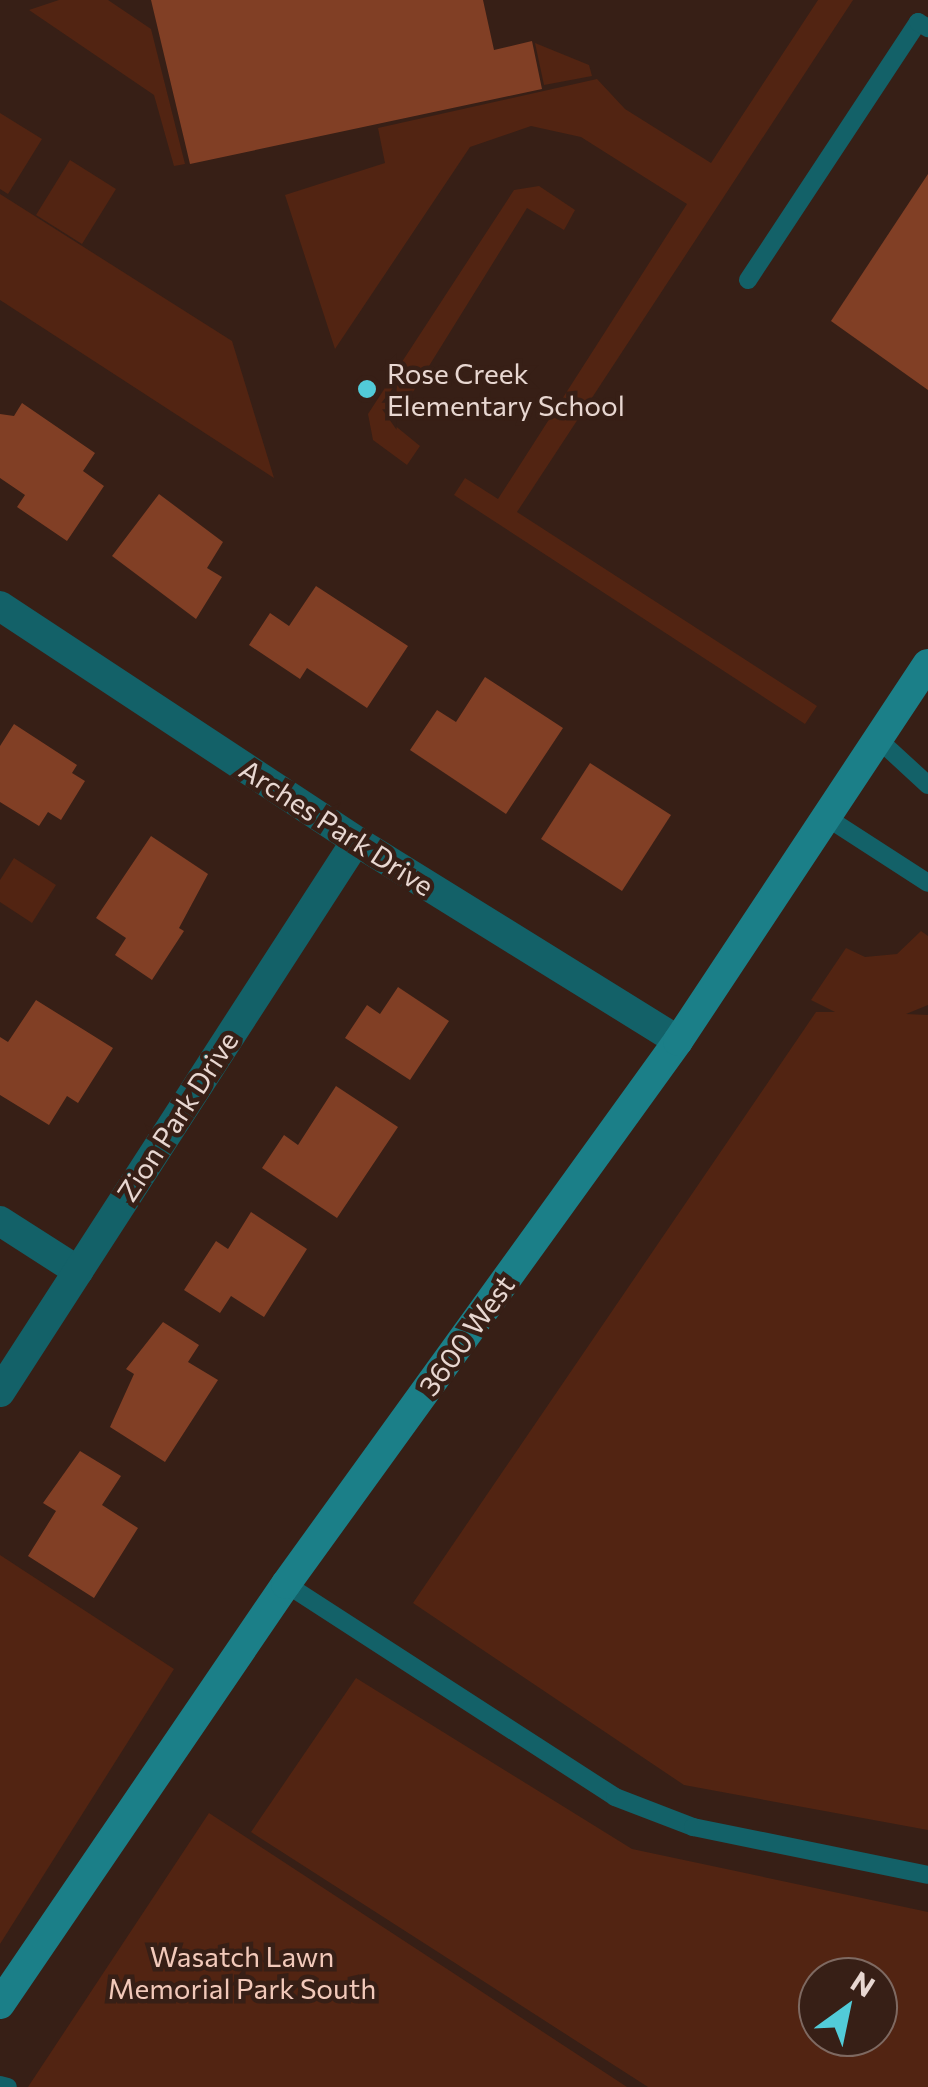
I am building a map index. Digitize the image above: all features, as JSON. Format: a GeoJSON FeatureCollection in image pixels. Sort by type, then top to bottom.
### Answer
{"type":"FeatureCollection","features":[{"type":"Feature","properties":{"kind":"main road","name":"3600 West"},"geometry":{"type":"LineString","coordinates":[[0,2004],[286,1584],[678,1041],[928,664]]}},
{"type":"Feature","properties":{"kind":"street","name":"Arches Park Drive"},"geometry":{"type":"LineString","coordinates":[[0,606],[356,841],[678,1041]]}},
{"type":"Feature","properties":{"kind":"street","name":"Zion Park Drive"},"geometry":{"type":"LineString","coordinates":[[0,1392],[356,841]]}},
{"type":"Feature","properties":{"kind":"street"},"geometry":{"type":"LineString","coordinates":[[0,1221],[78,1271]]}},
{"type":"Feature","properties":{"kind":"lane"},"geometry":{"type":"LineString","coordinates":[[748,280],[925,19]]}},
{"type":"Feature","properties":{"kind":"lane"},"geometry":{"type":"LineString","coordinates":[[878,738],[928,785]]}},
{"type":"Feature","properties":{"kind":"lane"},"geometry":{"type":"LineString","coordinates":[[826,816],[928,883]]}},
{"type":"Feature","properties":{"kind":"lane"},"geometry":{"type":"LineString","coordinates":[[286,1584],[615,1797],[693,1827],[928,1875]]}},
{"type":"Feature","properties":{"kind":"lane"},"geometry":{"type":"LineString","coordinates":[[0,2085],[8,2087]]}},
{"type":"Feature","properties":{"kind":"green space"},"geometry":{"type":"Polygon","coordinates":[[[59,0],[108,0],[151,29],[185,164],[174,166],[154,95],[29,10],[59,0]]]}},
{"type":"Feature","properties":{"kind":"green space"},"geometry":{"type":"Polygon","coordinates":[[[818,0],[853,0],[517,512],[817,706],[805,724],[454,495],[465,478],[498,499],[687,204],[581,137],[531,126],[470,147],[335,349],[285,195],[385,163],[378,128],[597,79],[625,109],[711,163],[818,0]]]}},
{"type":"Feature","properties":{"kind":"green space"},"geometry":{"type":"Polygon","coordinates":[[[535,43],[589,65],[592,76],[544,85],[535,43]]]}},
{"type":"Feature","properties":{"kind":"green space"},"geometry":{"type":"Polygon","coordinates":[[[0,113],[42,139],[8,194],[0,189],[0,113]]]}},
{"type":"Feature","properties":{"kind":"green space"},"geometry":{"type":"Polygon","coordinates":[[[70,160],[116,189],[82,244],[36,215],[70,160]]]}},
{"type":"Feature","properties":{"kind":"green space"},"geometry":{"type":"Polygon","coordinates":[[[539,186],[575,210],[564,230],[527,208],[393,424],[420,446],[407,465],[373,440],[368,414],[514,190],[539,186]]]}},
{"type":"Feature","properties":{"kind":"green space"},"geometry":{"type":"Polygon","coordinates":[[[0,194],[232,341],[274,478],[0,300],[0,194]]]}},
{"type":"Feature","properties":{"kind":"green space"},"geometry":{"type":"Polygon","coordinates":[[[14,858],[56,885],[32,923],[0,902],[0,880],[14,858]]]}},
{"type":"Feature","properties":{"kind":"green space"},"geometry":{"type":"Polygon","coordinates":[[[921,931],[928,936],[928,1005],[906,1014],[928,1015],[928,1830],[684,1785],[413,1603],[816,1012],[835,1012],[811,1000],[846,948],[865,957],[897,954],[921,931]]]}},
{"type":"Feature","properties":{"kind":"green space"},"geometry":{"type":"Polygon","coordinates":[[[0,1555],[174,1669],[0,1944],[0,1555]]]}},
{"type":"Feature","properties":{"kind":"green space"},"geometry":{"type":"Polygon","coordinates":[[[356,1678],[632,1849],[928,1912],[928,2087],[648,2087],[251,1832],[356,1678]]]}},
{"type":"Feature","properties":{"kind":"green space","name":"Wasatch Lawn Memorial Park South"},"geometry":{"type":"Polygon","coordinates":[[[209,1813],[627,2087],[28,2087],[209,1813]]]}},
{"type":"Feature","properties":{"kind":"building"},"geometry":{"type":"Polygon","coordinates":[[[151,0],[483,0],[494,50],[532,41],[542,89],[190,164],[151,0]]]}},
{"type":"Feature","properties":{"kind":"building"},"geometry":{"type":"Polygon","coordinates":[[[928,174],[928,390],[831,321],[928,174]]]}},
{"type":"Feature","properties":{"kind":"building"},"geometry":{"type":"Polygon","coordinates":[[[22,403],[95,453],[83,471],[104,486],[67,541],[17,507],[25,495],[0,478],[0,414],[14,416],[22,403]]]}},
{"type":"Feature","properties":{"kind":"building"},"geometry":{"type":"Polygon","coordinates":[[[159,494],[223,542],[207,568],[222,577],[196,619],[112,556],[159,494]]]}},
{"type":"Feature","properties":{"kind":"building"},"geometry":{"type":"Polygon","coordinates":[[[316,586],[408,646],[367,708],[307,668],[300,679],[249,645],[270,613],[289,626],[316,586]]]}},
{"type":"Feature","properties":{"kind":"building"},"geometry":{"type":"Polygon","coordinates":[[[485,677],[563,728],[506,814],[410,750],[437,710],[456,722],[485,677]]]}},
{"type":"Feature","properties":{"kind":"building"},"geometry":{"type":"Polygon","coordinates":[[[14,724],[77,765],[72,773],[85,781],[61,820],[48,812],[39,826],[0,802],[0,746],[14,724]]]}},
{"type":"Feature","properties":{"kind":"building"},"geometry":{"type":"Polygon","coordinates":[[[590,763],[671,815],[622,891],[541,839],[590,763]]]}},
{"type":"Feature","properties":{"kind":"building"},"geometry":{"type":"Polygon","coordinates":[[[151,836],[208,874],[179,928],[184,931],[152,980],[115,955],[126,938],[96,918],[151,836]]]}},
{"type":"Feature","properties":{"kind":"building"},"geometry":{"type":"Polygon","coordinates":[[[398,987],[449,1021],[410,1080],[345,1038],[367,1005],[380,1014],[398,987]]]}},
{"type":"Feature","properties":{"kind":"building"},"geometry":{"type":"Polygon","coordinates":[[[36,1000],[113,1048],[78,1103],[67,1096],[49,1125],[0,1095],[0,1037],[8,1042],[36,1000]]]}},
{"type":"Feature","properties":{"kind":"building"},"geometry":{"type":"Polygon","coordinates":[[[336,1086],[398,1127],[337,1218],[262,1168],[284,1135],[298,1145],[336,1086]]]}},
{"type":"Feature","properties":{"kind":"building"},"geometry":{"type":"Polygon","coordinates":[[[251,1212],[307,1249],[264,1317],[231,1296],[220,1313],[184,1290],[216,1241],[228,1249],[251,1212]]]}},
{"type":"Feature","properties":{"kind":"building"},"geometry":{"type":"Polygon","coordinates":[[[163,1322],[199,1345],[188,1362],[218,1380],[165,1462],[110,1427],[134,1374],[126,1369],[163,1322]]]}},
{"type":"Feature","properties":{"kind":"building"},"geometry":{"type":"Polygon","coordinates":[[[80,1451],[121,1476],[102,1505],[138,1528],[94,1598],[28,1556],[56,1511],[43,1503],[80,1451]]]}},
{"type":"Feature","properties":{"kind":"place","name":"Rose Creek Elementary School"},"geometry":{"type":"Point","coordinates":[367,389]}}]}
